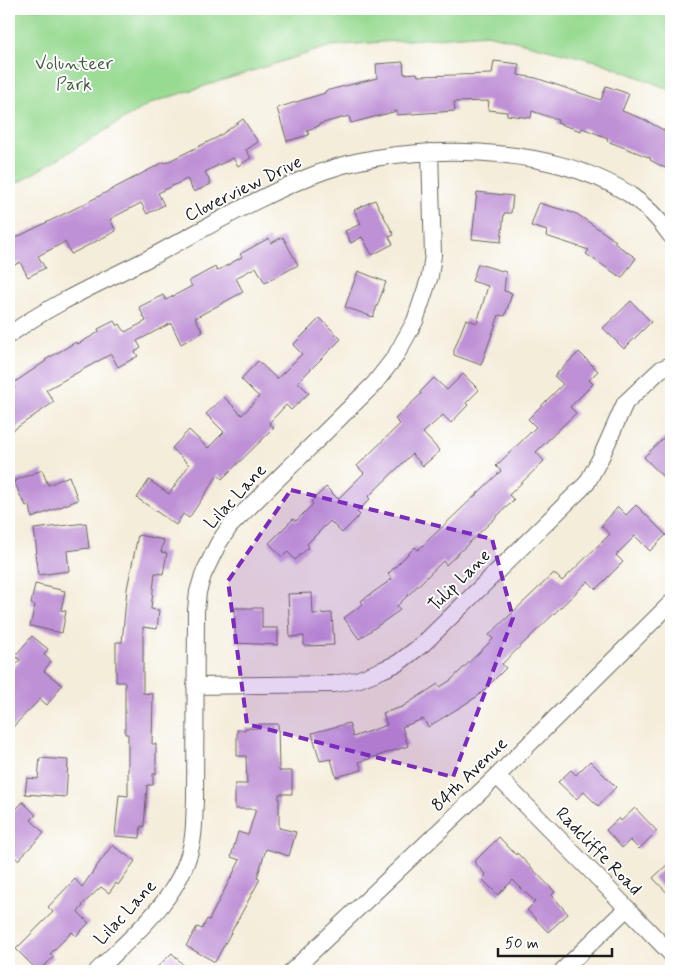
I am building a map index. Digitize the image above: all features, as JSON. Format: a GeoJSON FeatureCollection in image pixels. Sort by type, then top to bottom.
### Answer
{"type":"FeatureCollection","features":[{"type":"Feature","properties":{"kind":"street","name":"Cloverview Drive"},"geometry":{"type":"LineString","coordinates":[[9,335],[65,301],[271,193],[324,171],[362,160],[430,152],[482,152],[546,162],[591,174],[615,186],[642,204],[671,236]]}},
{"type":"Feature","properties":{"kind":"street","name":"Lilac Lane"},"geometry":{"type":"LineString","coordinates":[[97,971],[165,901],[180,874],[191,847],[194,817],[196,610],[198,592],[209,560],[230,526],[378,379],[395,358],[415,321],[428,283],[433,255],[430,152]]}},
{"type":"Feature","properties":{"kind":"street","name":"Tulip Lane"},"geometry":{"type":"LineString","coordinates":[[195,686],[334,684],[357,680],[398,662],[423,644],[587,483],[601,457],[624,403],[661,369],[671,365]]}},
{"type":"Feature","properties":{"kind":"street","name":"84th Avenue"},"geometry":{"type":"LineString","coordinates":[[292,971],[497,776],[671,602]]}},
{"type":"Feature","properties":{"kind":"street","name":"Radcliffe Road"},"geometry":{"type":"LineString","coordinates":[[497,776],[671,954]]}},
{"type":"Feature","properties":{"kind":"street"},"geometry":{"type":"LineString","coordinates":[[562,971],[627,908]]}},
{"type":"Feature","properties":{"kind":"highlighted area"},"geometry":{"type":"Polygon","coordinates":[[[291,490],[492,539],[513,618],[453,777],[247,724],[228,581],[291,490]]]}},
{"type":"Feature","properties":{"kind":"green space","name":"Volunteer Park"},"geometry":{"type":"Polygon","coordinates":[[[9,9],[671,9],[671,90],[600,62],[487,34],[331,46],[151,103],[9,188],[9,9]]]}},
{"type":"Feature","properties":{"kind":"building"},"geometry":{"type":"Polygon","coordinates":[[[494,61],[519,64],[518,75],[536,78],[601,100],[606,86],[629,94],[622,111],[643,119],[671,134],[671,171],[650,160],[651,158],[607,141],[608,138],[582,128],[581,131],[557,123],[558,120],[532,111],[531,118],[507,115],[507,112],[488,110],[489,101],[454,102],[455,111],[397,115],[397,111],[351,123],[349,116],[319,124],[319,126],[307,130],[309,135],[287,141],[277,108],[325,93],[325,91],[377,78],[376,64],[403,62],[404,74],[417,73],[418,76],[492,74],[494,61]]]}},
{"type":"Feature","properties":{"kind":"building"},"geometry":{"type":"Polygon","coordinates":[[[243,119],[258,142],[246,150],[251,158],[238,166],[233,158],[205,172],[211,184],[194,192],[187,179],[158,193],[164,205],[147,214],[141,203],[110,219],[116,231],[71,254],[65,242],[38,256],[45,268],[28,277],[20,262],[9,268],[9,241],[164,162],[218,137],[243,119]]]}},
{"type":"Feature","properties":{"kind":"building"},"geometry":{"type":"Polygon","coordinates":[[[477,192],[513,196],[511,213],[504,213],[501,242],[472,239],[477,192]]]}},
{"type":"Feature","properties":{"kind":"building"},"geometry":{"type":"Polygon","coordinates":[[[375,200],[394,235],[389,237],[393,244],[372,255],[362,237],[351,243],[345,231],[361,224],[354,210],[375,200]]]}},
{"type":"Feature","properties":{"kind":"building"},"geometry":{"type":"Polygon","coordinates":[[[539,203],[577,214],[616,241],[614,243],[636,258],[622,278],[586,254],[589,250],[546,236],[547,231],[531,226],[539,203]]]}},
{"type":"Feature","properties":{"kind":"building"},"geometry":{"type":"Polygon","coordinates":[[[283,237],[298,265],[265,283],[256,267],[236,278],[243,292],[195,318],[203,332],[181,344],[171,323],[137,341],[141,348],[135,352],[138,356],[118,367],[111,354],[46,390],[54,402],[9,433],[9,392],[15,388],[12,384],[45,360],[76,342],[78,344],[99,332],[98,329],[114,321],[117,326],[120,324],[125,332],[146,321],[139,307],[163,295],[166,300],[192,286],[189,281],[215,267],[217,271],[242,257],[240,254],[269,238],[271,243],[283,237]]]}},
{"type":"Feature","properties":{"kind":"building"},"geometry":{"type":"Polygon","coordinates":[[[478,264],[506,272],[504,291],[512,293],[505,316],[499,315],[481,365],[454,355],[454,350],[466,319],[477,323],[488,286],[472,281],[478,264]]]}},
{"type":"Feature","properties":{"kind":"building"},"geometry":{"type":"Polygon","coordinates":[[[358,271],[386,282],[373,317],[345,307],[358,271]]]}},
{"type":"Feature","properties":{"kind":"building"},"geometry":{"type":"Polygon","coordinates":[[[631,301],[651,322],[624,349],[603,328],[631,301]]]}},
{"type":"Feature","properties":{"kind":"building"},"geometry":{"type":"Polygon","coordinates":[[[320,318],[341,339],[298,382],[309,393],[291,410],[286,405],[269,423],[274,428],[222,479],[218,475],[189,518],[183,514],[176,525],[137,498],[149,480],[169,494],[189,465],[172,448],[189,430],[208,448],[224,432],[206,414],[224,397],[242,415],[259,397],[241,379],[258,361],[277,379],[302,354],[293,345],[320,318]]]}},
{"type":"Feature","properties":{"kind":"building"},"geometry":{"type":"Polygon","coordinates":[[[579,352],[598,371],[589,380],[593,384],[570,407],[576,413],[536,452],[544,461],[509,495],[514,500],[446,565],[443,561],[397,606],[400,610],[359,639],[344,618],[363,604],[361,601],[392,579],[388,574],[415,547],[418,550],[501,471],[496,466],[536,427],[528,419],[563,384],[554,376],[579,352]]]}},
{"type":"Feature","properties":{"kind":"building"},"geometry":{"type":"Polygon","coordinates":[[[463,374],[479,390],[466,403],[468,405],[451,423],[443,415],[423,433],[440,451],[423,466],[412,454],[368,497],[370,499],[357,512],[360,515],[342,533],[330,521],[307,544],[309,547],[295,560],[288,552],[282,557],[269,543],[293,519],[296,521],[326,487],[338,499],[364,473],[357,466],[400,424],[395,419],[421,394],[420,392],[434,378],[447,390],[463,374]]]}},
{"type":"Feature","properties":{"kind":"building"},"geometry":{"type":"Polygon","coordinates":[[[671,431],[671,472],[665,479],[644,457],[671,431]]]}},
{"type":"Feature","properties":{"kind":"building"},"geometry":{"type":"Polygon","coordinates":[[[42,470],[48,485],[69,476],[78,500],[32,518],[30,505],[26,506],[23,502],[14,481],[42,470]]]}},
{"type":"Feature","properties":{"kind":"building"},"geometry":{"type":"Polygon","coordinates":[[[636,505],[666,535],[650,551],[635,536],[616,555],[623,562],[596,589],[588,581],[502,664],[506,668],[478,696],[428,727],[423,719],[402,727],[408,746],[359,762],[362,770],[336,777],[331,759],[320,761],[312,733],[349,723],[353,737],[387,725],[383,713],[402,707],[438,684],[440,687],[451,680],[493,639],[489,635],[554,573],[562,581],[610,534],[601,526],[618,507],[626,515],[636,505]]]}},
{"type":"Feature","properties":{"kind":"building"},"geometry":{"type":"Polygon","coordinates":[[[86,523],[89,548],[67,551],[69,571],[38,575],[34,529],[86,523]]]}},
{"type":"Feature","properties":{"kind":"building"},"geometry":{"type":"Polygon","coordinates":[[[138,535],[164,540],[161,552],[167,553],[163,574],[155,573],[151,609],[159,610],[157,629],[143,627],[143,693],[153,694],[152,744],[156,744],[156,774],[153,774],[153,785],[147,785],[144,827],[141,826],[140,838],[115,836],[119,795],[128,796],[128,734],[125,734],[125,682],[116,682],[116,642],[122,642],[127,589],[138,535]]]}},
{"type":"Feature","properties":{"kind":"building"},"geometry":{"type":"Polygon","coordinates":[[[35,584],[65,591],[61,610],[66,611],[62,633],[30,626],[35,605],[31,604],[35,584]]]}},
{"type":"Feature","properties":{"kind":"building"},"geometry":{"type":"Polygon","coordinates":[[[312,593],[313,614],[332,613],[334,645],[304,646],[304,636],[290,637],[288,594],[312,593]]]}},
{"type":"Feature","properties":{"kind":"building"},"geometry":{"type":"Polygon","coordinates":[[[235,608],[262,608],[262,628],[278,628],[278,645],[235,643],[235,608]]]}},
{"type":"Feature","properties":{"kind":"building"},"geometry":{"type":"Polygon","coordinates":[[[32,636],[48,649],[44,655],[51,661],[44,671],[62,685],[47,705],[40,699],[9,731],[9,674],[20,660],[15,656],[32,636]]]}},
{"type":"Feature","properties":{"kind":"building"},"geometry":{"type":"Polygon","coordinates":[[[259,724],[278,724],[279,771],[292,771],[292,794],[279,794],[279,828],[296,832],[289,856],[266,849],[257,878],[260,879],[215,962],[186,946],[197,927],[202,929],[207,919],[209,920],[240,860],[231,857],[238,832],[248,835],[256,809],[235,809],[235,784],[247,784],[246,756],[237,756],[237,730],[259,728],[259,724]]]}},
{"type":"Feature","properties":{"kind":"building"},"geometry":{"type":"Polygon","coordinates":[[[40,758],[68,760],[66,797],[25,794],[27,778],[38,779],[40,758]]]}},
{"type":"Feature","properties":{"kind":"building"},"geometry":{"type":"Polygon","coordinates":[[[590,761],[616,787],[598,806],[584,792],[576,799],[558,782],[571,770],[576,775],[590,761]]]}},
{"type":"Feature","properties":{"kind":"building"},"geometry":{"type":"Polygon","coordinates":[[[23,802],[36,815],[31,820],[44,833],[18,860],[9,851],[9,816],[23,802]]]}},
{"type":"Feature","properties":{"kind":"building"},"geometry":{"type":"Polygon","coordinates":[[[635,808],[657,831],[639,849],[630,840],[622,848],[606,830],[619,818],[621,821],[635,808]]]}},
{"type":"Feature","properties":{"kind":"building"},"geometry":{"type":"Polygon","coordinates":[[[499,837],[555,892],[552,895],[568,914],[548,932],[527,910],[535,902],[513,880],[498,895],[482,879],[486,875],[474,862],[499,837]]]}},
{"type":"Feature","properties":{"kind":"building"},"geometry":{"type":"Polygon","coordinates":[[[112,845],[135,861],[118,885],[116,883],[109,893],[101,887],[82,905],[78,912],[89,923],[76,936],[72,932],[50,954],[54,957],[38,971],[16,949],[53,912],[48,907],[75,879],[82,887],[112,845]]]}},
{"type":"Feature","properties":{"kind":"building"},"geometry":{"type":"Polygon","coordinates":[[[671,861],[671,897],[653,878],[671,861]]]}},
{"type":"Feature","properties":{"kind":"building"},"geometry":{"type":"Polygon","coordinates":[[[172,953],[189,971],[153,971],[172,953]]]}}]}
